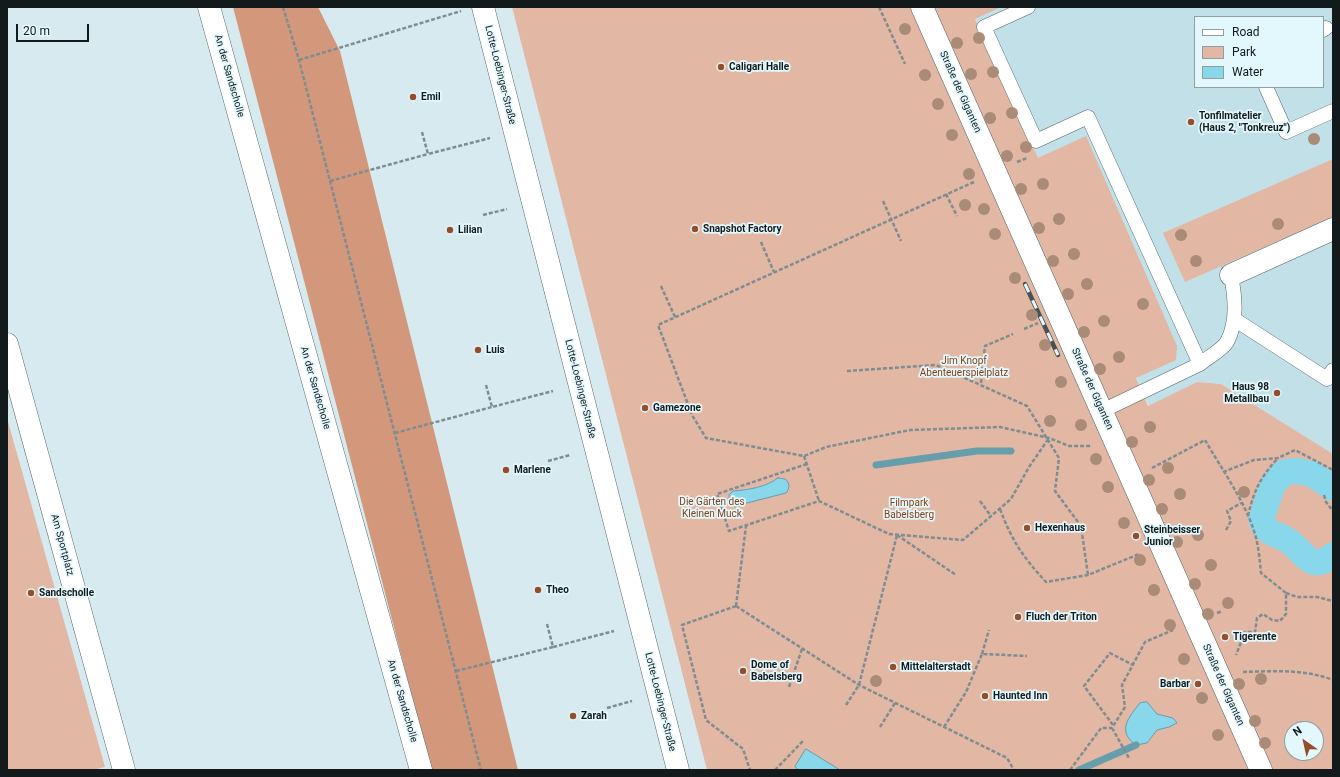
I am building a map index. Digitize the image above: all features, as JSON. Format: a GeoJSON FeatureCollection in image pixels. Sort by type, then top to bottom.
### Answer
{"type":"FeatureCollection","features":[{"type":"Feature","properties":{"kind":"street","name":"An der Sandscholle"},"geometry":{"type":"LineString","coordinates":[[209,7],[421,770]]}},
{"type":"Feature","properties":{"kind":"street","name":"Straße der Giganten"},"geometry":{"type":"LineString","coordinates":[[922,7],[1195,620],[1223,674],[1261,770]]}},
{"type":"Feature","properties":{"kind":"street","name":"Lotte-Loebinger-Straße"},"geometry":{"type":"LineString","coordinates":[[473,9],[678,770]]}},
{"type":"Feature","properties":{"kind":"street"},"geometry":{"type":"LineString","coordinates":[[1231,275],[1333,229]]}},
{"type":"Feature","properties":{"kind":"street","name":"Am Sportplatz"},"geometry":{"type":"LineString","coordinates":[[7,344],[124,770]]}},
{"type":"Feature","properties":{"kind":"lane"},"geometry":{"type":"LineString","coordinates":[[1028,7],[984,27],[1036,141],[1088,117],[1200,364]]}},
{"type":"Feature","properties":{"kind":"lane"},"geometry":{"type":"LineString","coordinates":[[1266,88],[1286,132],[1333,111]]}},
{"type":"Feature","properties":{"kind":"lane"},"geometry":{"type":"LineString","coordinates":[[1102,411],[1200,364],[1226,344],[1234,319],[1235,297],[1231,275]]}},
{"type":"Feature","properties":{"kind":"lane"},"geometry":{"type":"LineString","coordinates":[[1234,319],[1327,380],[1333,370]]}},
{"type":"Feature","properties":{"kind":"path"},"geometry":{"type":"LineString","coordinates":[[282,7],[299,60],[481,770]]}},
{"type":"Feature","properties":{"kind":"path"},"geometry":{"type":"LineString","coordinates":[[879,7],[905,64]]}},
{"type":"Feature","properties":{"kind":"path"},"geometry":{"type":"LineString","coordinates":[[299,60],[473,9]]}},
{"type":"Feature","properties":{"kind":"path"},"geometry":{"type":"LineString","coordinates":[[422,132],[428,154]]}},
{"type":"Feature","properties":{"kind":"path"},"geometry":{"type":"LineString","coordinates":[[330,182],[490,138]]}},
{"type":"Feature","properties":{"kind":"path"},"geometry":{"type":"LineString","coordinates":[[996,172],[658,325],[692,415],[706,438],[804,456],[826,447],[910,430],[1000,427],[1049,438],[1069,446],[1117,446]]}},
{"type":"Feature","properties":{"kind":"path"},"geometry":{"type":"LineString","coordinates":[[946,194],[957,216]]}},
{"type":"Feature","properties":{"kind":"path"},"geometry":{"type":"LineString","coordinates":[[883,201],[901,241]]}},
{"type":"Feature","properties":{"kind":"path"},"geometry":{"type":"LineString","coordinates":[[483,215],[507,209]]}},
{"type":"Feature","properties":{"kind":"path"},"geometry":{"type":"LineString","coordinates":[[761,242],[774,272]]}},
{"type":"Feature","properties":{"kind":"path"},"geometry":{"type":"LineString","coordinates":[[662,286],[675,317]]}},
{"type":"Feature","properties":{"kind":"path"},"geometry":{"type":"LineString","coordinates":[[981,384],[985,346],[1012,334]]}},
{"type":"Feature","properties":{"kind":"path"},"geometry":{"type":"LineString","coordinates":[[847,371],[936,365],[1027,406],[1059,458],[1055,491],[1081,526],[1088,575]]}},
{"type":"Feature","properties":{"kind":"path"},"geometry":{"type":"LineString","coordinates":[[486,385],[492,407]]}},
{"type":"Feature","properties":{"kind":"path"},"geometry":{"type":"LineString","coordinates":[[395,433],[553,391]]}},
{"type":"Feature","properties":{"kind":"path"},"geometry":{"type":"LineString","coordinates":[[807,464],[717,494],[729,531],[819,501],[889,534],[963,540],[1011,499],[1029,467],[1049,438]]}},
{"type":"Feature","properties":{"kind":"path"},"geometry":{"type":"LineString","coordinates":[[1132,479],[1205,440],[1248,517],[1257,541],[1261,573],[1286,593],[1297,597],[1317,597],[1333,601]]}},
{"type":"Feature","properties":{"kind":"path"},"geometry":{"type":"LineString","coordinates":[[1223,472],[1254,460],[1278,458],[1295,450],[1333,470]]}},
{"type":"Feature","properties":{"kind":"path"},"geometry":{"type":"LineString","coordinates":[[548,461],[570,455]]}},
{"type":"Feature","properties":{"kind":"path"},"geometry":{"type":"LineString","coordinates":[[804,456],[819,501]]}},
{"type":"Feature","properties":{"kind":"path"},"geometry":{"type":"LineString","coordinates":[[1248,517],[1254,493],[1266,472],[1278,458]]}},
{"type":"Feature","properties":{"kind":"path"},"geometry":{"type":"LineString","coordinates":[[1324,494],[1326,502],[1333,510]]}},
{"type":"Feature","properties":{"kind":"path"},"geometry":{"type":"LineString","coordinates":[[980,501],[991,516]]}},
{"type":"Feature","properties":{"kind":"path"},"geometry":{"type":"LineString","coordinates":[[1226,530],[1231,521],[1227,511],[1241,503]]}},
{"type":"Feature","properties":{"kind":"path"},"geometry":{"type":"LineString","coordinates":[[1000,509],[1007,529],[1023,556],[1046,582],[1088,575],[1142,552]]}},
{"type":"Feature","properties":{"kind":"path"},"geometry":{"type":"LineString","coordinates":[[736,606],[746,526]]}},
{"type":"Feature","properties":{"kind":"path"},"geometry":{"type":"LineString","coordinates":[[897,535],[956,575]]}},
{"type":"Feature","properties":{"kind":"path"},"geometry":{"type":"LineString","coordinates":[[846,705],[859,685],[897,535]]}},
{"type":"Feature","properties":{"kind":"path"},"geometry":{"type":"LineString","coordinates":[[1223,674],[1240,647],[1245,632],[1255,632],[1257,618],[1263,614],[1272,620],[1280,621],[1286,614],[1286,593]]}},
{"type":"Feature","properties":{"kind":"path"},"geometry":{"type":"LineString","coordinates":[[736,606],[859,685],[1007,758],[1013,769]]}},
{"type":"Feature","properties":{"kind":"path"},"geometry":{"type":"LineString","coordinates":[[736,606],[682,625],[706,720],[743,749],[750,770]]}},
{"type":"Feature","properties":{"kind":"path"},"geometry":{"type":"LineString","coordinates":[[1070,770],[1100,728],[1112,726],[1125,707],[1122,685],[1145,642],[1195,620],[1222,611]]}},
{"type":"Feature","properties":{"kind":"path"},"geometry":{"type":"LineString","coordinates":[[547,624],[553,647]]}},
{"type":"Feature","properties":{"kind":"path"},"geometry":{"type":"LineString","coordinates":[[944,727],[966,692],[982,654],[989,630]]}},
{"type":"Feature","properties":{"kind":"path"},"geometry":{"type":"LineString","coordinates":[[456,671],[614,631]]}},
{"type":"Feature","properties":{"kind":"path"},"geometry":{"type":"LineString","coordinates":[[789,687],[802,649]]}},
{"type":"Feature","properties":{"kind":"path"},"geometry":{"type":"LineString","coordinates":[[1129,758],[1117,740],[1112,726],[1084,686],[1110,653],[1133,665]]}},
{"type":"Feature","properties":{"kind":"path"},"geometry":{"type":"LineString","coordinates":[[982,654],[1027,656]]}},
{"type":"Feature","properties":{"kind":"path"},"geometry":{"type":"LineString","coordinates":[[1223,674],[1266,671],[1318,674],[1333,680]]}},
{"type":"Feature","properties":{"kind":"path"},"geometry":{"type":"LineString","coordinates":[[608,708],[632,701]]}},
{"type":"Feature","properties":{"kind":"path"},"geometry":{"type":"LineString","coordinates":[[880,727],[895,703]]}},
{"type":"Feature","properties":{"kind":"path"},"geometry":{"type":"LineString","coordinates":[[775,770],[804,740]]}},
{"type":"Feature","properties":{"kind":"shaded area"},"geometry":{"type":"Polygon","coordinates":[[[233,7],[318,7],[340,51],[518,770],[431,770],[233,7]]]}},
{"type":"Feature","properties":{"kind":"shaded area"},"geometry":{"type":"Polygon","coordinates":[[[970,7],[1333,7],[1333,454],[1221,384],[1197,382],[1149,406],[970,7]]]}},
{"type":"Feature","properties":{"kind":"green space","name":"Filmpark Babelsberg"},"geometry":{"type":"Polygon","coordinates":[[[512,7],[1001,7],[975,19],[1038,158],[1086,136],[1177,346],[1176,360],[1136,378],[1148,406],[1197,382],[1221,384],[1333,454],[1333,770],[707,770],[512,7]]]}},
{"type":"Feature","properties":{"kind":"green space"},"geometry":{"type":"Polygon","coordinates":[[[1333,159],[1333,217],[1185,282],[1163,233],[1333,159]]]}},
{"type":"Feature","properties":{"kind":"green space","name":"Sandscholle"},"geometry":{"type":"Polygon","coordinates":[[[7,418],[105,767],[93,770],[7,770],[7,418]]]}},
{"type":"Feature","properties":{"kind":"water"},"geometry":{"type":"Polygon","coordinates":[[[778,478],[785,479],[788,482],[789,488],[786,493],[743,504],[737,507],[732,506],[729,503],[729,495],[733,491],[757,488],[778,478]]]}},
{"type":"Feature","properties":{"kind":"water"},"geometry":{"type":"Polygon","coordinates":[[[1147,702],[1157,714],[1173,718],[1177,723],[1157,730],[1147,743],[1136,745],[1130,740],[1127,734],[1126,724],[1140,703],[1147,702]]]}},
{"type":"Feature","properties":{"kind":"water"},"geometry":{"type":"Polygon","coordinates":[[[806,749],[840,770],[799,770],[795,767],[806,749]]]}},
{"type":"Feature","properties":{"kind":"waterway"},"geometry":{"type":"LineString","coordinates":[[876,465],[977,451],[1011,451]]}},
{"type":"Feature","properties":{"kind":"waterway"},"geometry":{"type":"LineString","coordinates":[[1333,488],[1312,474],[1297,471],[1285,472],[1273,484],[1261,520],[1270,532],[1283,537],[1313,562],[1325,561],[1333,555]]}},
{"type":"Feature","properties":{"kind":"waterway"},"geometry":{"type":"LineString","coordinates":[[1079,770],[1136,745]]}},
{"type":"Feature","properties":{"kind":"railway"},"geometry":{"type":"LineString","coordinates":[[1025,284],[1058,355]]}},
{"type":"Feature","properties":{"kind":"place","name":"Caligari Halle"},"geometry":{"type":"Point","coordinates":[721,67]}},
{"type":"Feature","properties":{"kind":"place","name":"Emil"},"geometry":{"type":"Point","coordinates":[413,97]}},
{"type":"Feature","properties":{"kind":"place","name":"Tonfilmatelier (Haus 2, \"Tonkreuz\")"},"geometry":{"type":"Point","coordinates":[1191,122]}},
{"type":"Feature","properties":{"kind":"place","name":"Snapshot Factory"},"geometry":{"type":"Point","coordinates":[695,229]}},
{"type":"Feature","properties":{"kind":"place","name":"Lilian"},"geometry":{"type":"Point","coordinates":[450,230]}},
{"type":"Feature","properties":{"kind":"place","name":"Luis"},"geometry":{"type":"Point","coordinates":[478,350]}},
{"type":"Feature","properties":{"kind":"place","name":"Haus 98 Metallbau"},"geometry":{"type":"Point","coordinates":[1277,393]}},
{"type":"Feature","properties":{"kind":"place","name":"Gamezone"},"geometry":{"type":"Point","coordinates":[645,408]}},
{"type":"Feature","properties":{"kind":"place","name":"Marlene"},"geometry":{"type":"Point","coordinates":[506,470]}},
{"type":"Feature","properties":{"kind":"place","name":"Hexenhaus"},"geometry":{"type":"Point","coordinates":[1027,528]}},
{"type":"Feature","properties":{"kind":"place","name":"Steinbeisser Junior"},"geometry":{"type":"Point","coordinates":[1136,536]}},
{"type":"Feature","properties":{"kind":"place","name":"Theo"},"geometry":{"type":"Point","coordinates":[538,590]}},
{"type":"Feature","properties":{"kind":"place","name":"Sandscholle"},"geometry":{"type":"Point","coordinates":[31,593]}},
{"type":"Feature","properties":{"kind":"place","name":"Fluch der Triton"},"geometry":{"type":"Point","coordinates":[1018,617]}},
{"type":"Feature","properties":{"kind":"place","name":"Tigerente"},"geometry":{"type":"Point","coordinates":[1225,637]}},
{"type":"Feature","properties":{"kind":"place","name":"Mittelalterstadt"},"geometry":{"type":"Point","coordinates":[893,667]}},
{"type":"Feature","properties":{"kind":"place","name":"Dome of Babelsberg"},"geometry":{"type":"Point","coordinates":[743,671]}},
{"type":"Feature","properties":{"kind":"place","name":"Barbar"},"geometry":{"type":"Point","coordinates":[1198,684]}},
{"type":"Feature","properties":{"kind":"place","name":"Haunted Inn"},"geometry":{"type":"Point","coordinates":[985,696]}},
{"type":"Feature","properties":{"kind":"place","name":"Zarah"},"geometry":{"type":"Point","coordinates":[573,716]}},
{"type":"Feature","properties":{"kind":"park label","name":"Jim Knopf Abenteuerspielplatz"},"geometry":{"type":"Point","coordinates":[964,366]}},
{"type":"Feature","properties":{"kind":"park label","name":"Die Gärten des Kleinen Muck"},"geometry":{"type":"Point","coordinates":[712,508]}}]}
